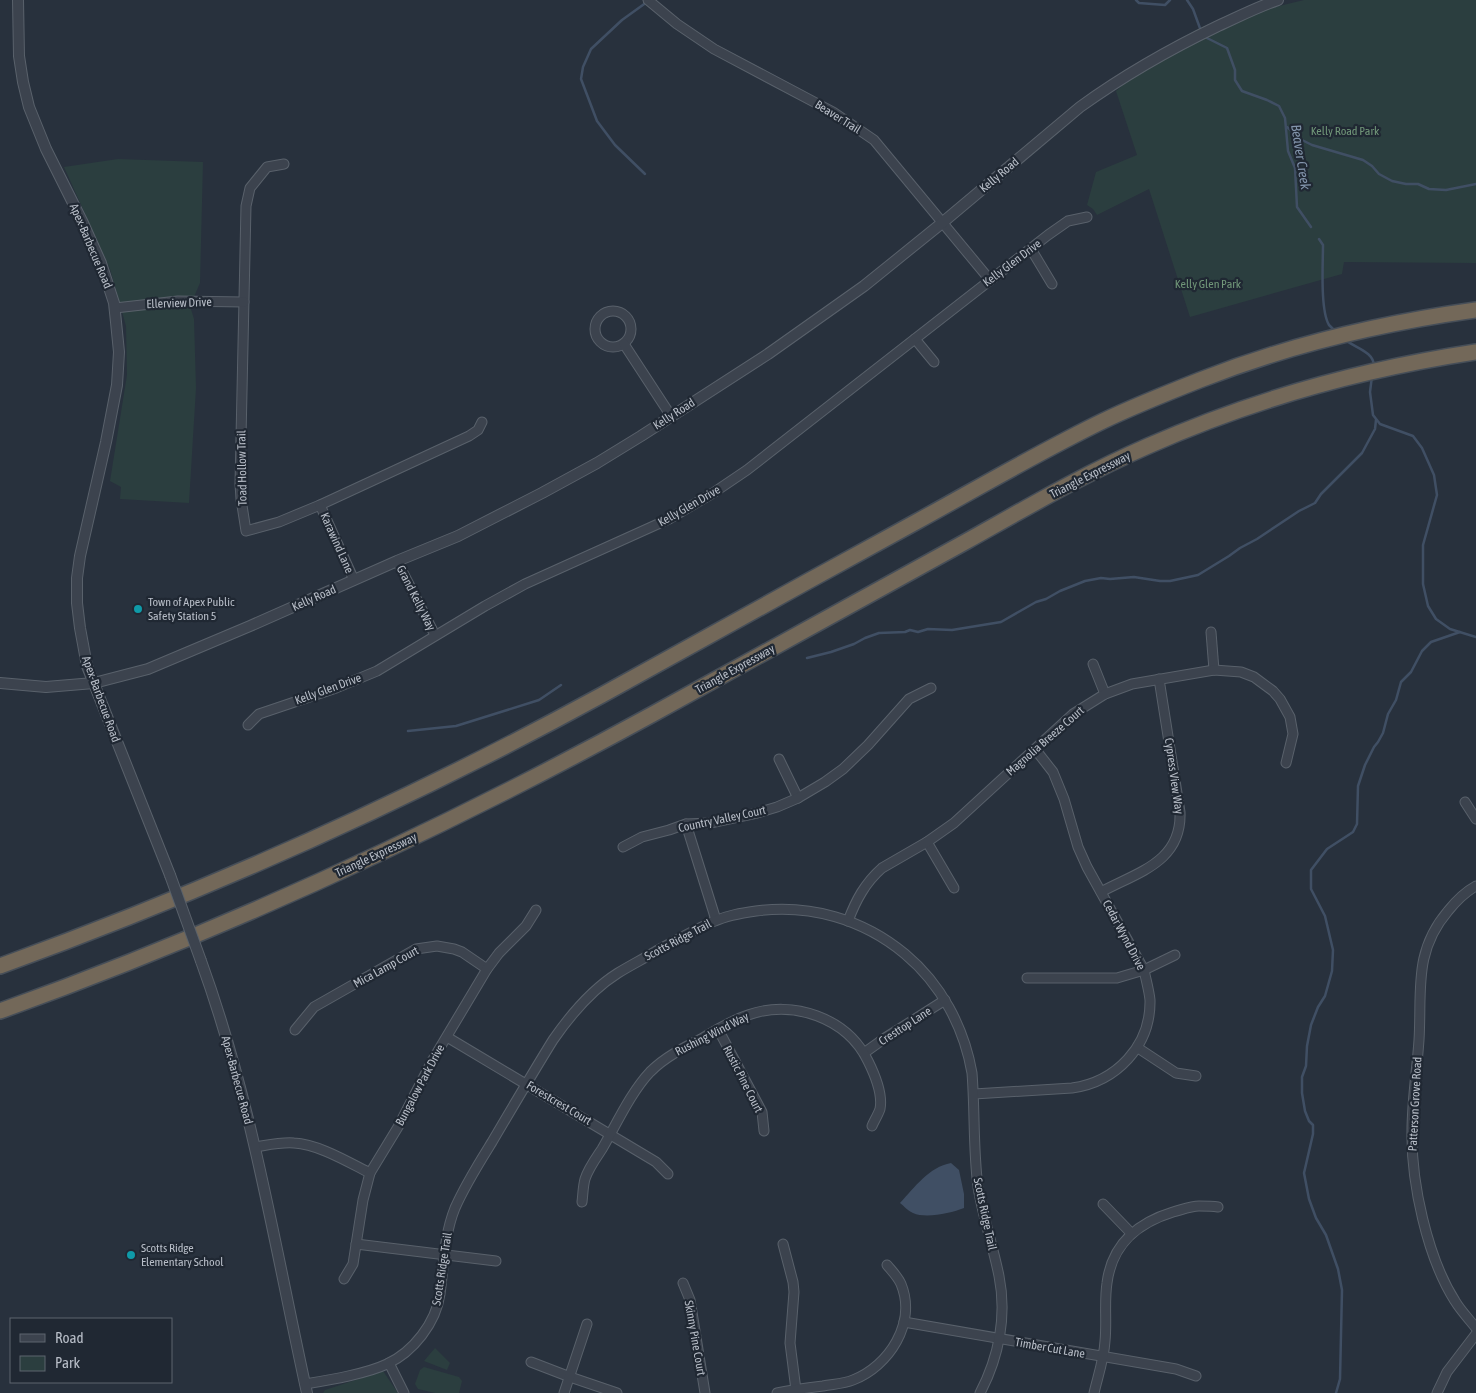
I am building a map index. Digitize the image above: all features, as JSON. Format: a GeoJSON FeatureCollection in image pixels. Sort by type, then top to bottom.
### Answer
{"type":"FeatureCollection","features":[{"type":"Feature","properties":{"kind":"highway"},"geometry":{"type":"LineString","coordinates":[[0,966],[62,944],[214,883],[404,797],[591,701],[1034,456],[1107,419],[1243,364],[1313,343],[1394,324],[1476,310]]}},
{"type":"Feature","properties":{"kind":"highway","name":"Triangle Expressway"},"geometry":{"type":"LineString","coordinates":[[0,1011],[266,906],[426,832],[547,772],[1040,500],[1146,447],[1260,403],[1336,380],[1403,364],[1476,352]]}},
{"type":"Feature","properties":{"kind":"street","name":"Apex-Barbecue Road"},"geometry":{"type":"LineString","coordinates":[[18,0],[19,56],[22,82],[29,107],[46,149],[101,263],[115,308],[119,352],[117,385],[80,556],[77,578],[77,603],[87,666],[170,875],[222,1020],[255,1147],[306,1388]]}},
{"type":"Feature","properties":{"kind":"street","name":"Beaver Trail"},"geometry":{"type":"LineString","coordinates":[[648,0],[676,24],[714,49],[833,112],[874,140],[990,280]]}},
{"type":"Feature","properties":{"kind":"street","name":"Kelly Road"},"geometry":{"type":"LineString","coordinates":[[0,683],[46,687],[94,683],[148,669],[458,536],[542,493],[597,462],[671,416],[773,350],[864,286],[1080,107],[1124,77],[1201,34],[1247,12],[1278,0]]}},
{"type":"Feature","properties":{"kind":"street","name":"Toad Hollow Trail"},"geometry":{"type":"LineString","coordinates":[[284,164],[268,167],[250,188],[246,206],[240,484],[246,531],[279,522],[320,505],[469,436],[478,430],[482,422]]}},
{"type":"Feature","properties":{"kind":"street","name":"Kelly Glen Drive"},"geometry":{"type":"LineString","coordinates":[[248,725],[259,714],[371,674],[525,584],[653,527],[713,493],[747,470],[1068,221],[1087,217]]}},
{"type":"Feature","properties":{"kind":"street"},"geometry":{"type":"LineString","coordinates":[[1031,249],[1052,284]]}},
{"type":"Feature","properties":{"kind":"street","name":"Ellerview Drive"},"geometry":{"type":"LineString","coordinates":[[115,308],[178,301],[244,302]]}},
{"type":"Feature","properties":{"kind":"street"},"geometry":{"type":"LineString","coordinates":[[612,311],[623,314],[627,318],[631,328],[628,339],[624,344],[613,348],[601,343],[597,338],[595,326],[601,316],[612,311]]}},
{"type":"Feature","properties":{"kind":"street"},"geometry":{"type":"LineString","coordinates":[[915,339],[934,362]]}},
{"type":"Feature","properties":{"kind":"street"},"geometry":{"type":"LineString","coordinates":[[624,344],[671,416]]}},
{"type":"Feature","properties":{"kind":"street","name":"Karawind Lane"},"geometry":{"type":"LineString","coordinates":[[320,505],[354,580]]}},
{"type":"Feature","properties":{"kind":"street","name":"Grand Kelly Way"},"geometry":{"type":"LineString","coordinates":[[397,561],[435,635]]}},
{"type":"Feature","properties":{"kind":"street"},"geometry":{"type":"LineString","coordinates":[[1212,632],[1214,670]]}},
{"type":"Feature","properties":{"kind":"street"},"geometry":{"type":"LineString","coordinates":[[1093,664],[1105,694]]}},
{"type":"Feature","properties":{"kind":"street","name":"Magnolia Breeze Court"},"geometry":{"type":"LineString","coordinates":[[848,921],[863,888],[874,875],[888,864],[954,823],[1073,714],[1105,694],[1132,684],[1214,670],[1242,672],[1254,677],[1265,684],[1280,699],[1290,718],[1294,734],[1286,763]]}},
{"type":"Feature","properties":{"kind":"street","name":"Cypress View Way"},"geometry":{"type":"LineString","coordinates":[[1101,892],[1160,860],[1171,850],[1178,836],[1180,812],[1159,679]]}},
{"type":"Feature","properties":{"kind":"street","name":"Country Valley Court"},"geometry":{"type":"LineString","coordinates":[[623,847],[642,837],[686,824],[710,823],[757,813],[798,798],[843,769],[868,745],[909,699],[931,688]]}},
{"type":"Feature","properties":{"kind":"street","name":"Cedar Wynd Drive"},"geometry":{"type":"LineString","coordinates":[[974,1094],[1082,1087],[1108,1076],[1118,1069],[1138,1048],[1149,1014],[1149,988],[1144,970],[1078,847],[1061,791],[1053,772],[1035,749]]}},
{"type":"Feature","properties":{"kind":"street"},"geometry":{"type":"LineString","coordinates":[[779,759],[798,798]]}},
{"type":"Feature","properties":{"kind":"street"},"geometry":{"type":"LineString","coordinates":[[1465,802],[1476,819]]}},
{"type":"Feature","properties":{"kind":"street"},"geometry":{"type":"LineString","coordinates":[[686,824],[716,920]]}},
{"type":"Feature","properties":{"kind":"street"},"geometry":{"type":"LineString","coordinates":[[926,842],[954,888]]}},
{"type":"Feature","properties":{"kind":"street","name":"Patterson Grove Road"},"geometry":{"type":"LineString","coordinates":[[1476,886],[1464,894],[1442,917],[1430,936],[1425,950],[1421,966],[1419,1032],[1412,1131],[1416,1189],[1430,1244],[1449,1290],[1463,1313],[1476,1328]]}},
{"type":"Feature","properties":{"kind":"street","name":"Scotts Ridge Trail"},"geometry":{"type":"LineString","coordinates":[[306,1388],[389,1363],[410,1348],[429,1325],[436,1311],[440,1296],[450,1222],[463,1191],[564,1024],[589,996],[619,972],[692,931],[716,920],[746,912],[780,909],[812,911],[830,915],[848,921],[886,940],[915,962],[934,983],[958,1025],[969,1058],[974,1094],[976,1169],[982,1207],[1002,1292],[1000,1338],[993,1364],[980,1393]]}},
{"type":"Feature","properties":{"kind":"street","name":"Bungalow Park Drive"},"geometry":{"type":"LineString","coordinates":[[344,1279],[353,1264],[363,1200],[370,1172],[487,969],[499,953],[526,926],[536,910]]}},
{"type":"Feature","properties":{"kind":"street","name":"Mica Lamp Court"},"geometry":{"type":"LineString","coordinates":[[295,1030],[314,1008],[416,949],[437,946],[454,949],[462,952],[487,969]]}},
{"type":"Feature","properties":{"kind":"street"},"geometry":{"type":"LineString","coordinates":[[1027,978],[1108,979],[1144,970],[1175,955]]}},
{"type":"Feature","properties":{"kind":"street","name":"Cresttop Lane"},"geometry":{"type":"LineString","coordinates":[[864,1053],[945,1000]]}},
{"type":"Feature","properties":{"kind":"street","name":"Rushing Wind Way"},"geometry":{"type":"LineString","coordinates":[[582,1202],[585,1178],[636,1091],[651,1072],[669,1056],[742,1017],[761,1011],[775,1009],[795,1010],[814,1014],[848,1034],[864,1053],[876,1080],[880,1109],[872,1126]]}},
{"type":"Feature","properties":{"kind":"street","name":"Rustic Pine Court"},"geometry":{"type":"LineString","coordinates":[[718,1029],[762,1112],[764,1131]]}},
{"type":"Feature","properties":{"kind":"street","name":"Forestcrest Court"},"geometry":{"type":"LineString","coordinates":[[447,1037],[611,1134],[656,1162],[668,1174]]}},
{"type":"Feature","properties":{"kind":"street"},"geometry":{"type":"LineString","coordinates":[[1138,1048],[1176,1072],[1196,1076]]}},
{"type":"Feature","properties":{"kind":"street"},"geometry":{"type":"LineString","coordinates":[[255,1147],[282,1143],[306,1144],[319,1148],[370,1172]]}},
{"type":"Feature","properties":{"kind":"street"},"geometry":{"type":"LineString","coordinates":[[1103,1204],[1131,1233]]}},
{"type":"Feature","properties":{"kind":"street"},"geometry":{"type":"LineString","coordinates":[[1094,1393],[1103,1357],[1106,1330],[1107,1282],[1117,1254],[1131,1233],[1154,1219],[1182,1209],[1197,1206],[1218,1207]]}},
{"type":"Feature","properties":{"kind":"street"},"geometry":{"type":"LineString","coordinates":[[356,1244],[496,1260]]}},
{"type":"Feature","properties":{"kind":"street"},"geometry":{"type":"LineString","coordinates":[[783,1244],[794,1292],[790,1343],[796,1390]]}},
{"type":"Feature","properties":{"kind":"street"},"geometry":{"type":"LineString","coordinates":[[777,1393],[846,1382],[869,1372],[888,1355],[904,1322],[905,1306],[901,1283],[888,1265]]}},
{"type":"Feature","properties":{"kind":"street","name":"Skinny Pine Court"},"geometry":{"type":"LineString","coordinates":[[683,1283],[690,1300],[705,1393]]}},
{"type":"Feature","properties":{"kind":"street","name":"Timber Cut Lane"},"geometry":{"type":"LineString","coordinates":[[904,1322],[1176,1369],[1196,1376]]}},
{"type":"Feature","properties":{"kind":"street"},"geometry":{"type":"LineString","coordinates":[[564,1393],[587,1324]]}},
{"type":"Feature","properties":{"kind":"street"},"geometry":{"type":"LineString","coordinates":[[1437,1393],[1447,1372],[1476,1334]]}},
{"type":"Feature","properties":{"kind":"street"},"geometry":{"type":"LineString","coordinates":[[531,1362],[570,1378],[617,1393]]}},
{"type":"Feature","properties":{"kind":"street"},"geometry":{"type":"LineString","coordinates":[[389,1363],[404,1393]]}},
{"type":"Feature","properties":{"kind":"green space","name":"Kelly Road Park"},"geometry":{"type":"Polygon","coordinates":[[[1304,0],[1476,0],[1476,263],[1344,262],[1342,274],[1190,317],[1149,189],[1097,215],[1087,205],[1096,172],[1137,155],[1116,91],[1176,42],[1203,27],[1217,21],[1304,0]]]}},
{"type":"Feature","properties":{"kind":"green space"},"geometry":{"type":"Polygon","coordinates":[[[118,159],[203,162],[200,283],[190,306],[194,319],[196,388],[189,503],[120,499],[121,487],[110,481],[127,375],[126,326],[110,269],[64,167],[118,159]]]}},
{"type":"Feature","properties":{"kind":"green space"},"geometry":{"type":"Polygon","coordinates":[[[435,1348],[450,1363],[447,1370],[424,1361],[435,1348]]]}},
{"type":"Feature","properties":{"kind":"green space"},"geometry":{"type":"Polygon","coordinates":[[[424,1367],[459,1377],[462,1381],[459,1393],[435,1393],[418,1389],[415,1384],[420,1370],[424,1367]]]}},
{"type":"Feature","properties":{"kind":"green space"},"geometry":{"type":"Polygon","coordinates":[[[383,1371],[398,1393],[323,1393],[325,1390],[383,1371]]]}},
{"type":"Feature","properties":{"kind":"water"},"geometry":{"type":"Polygon","coordinates":[[[951,1163],[959,1170],[964,1194],[964,1208],[946,1213],[918,1215],[900,1203],[929,1173],[951,1163]]]}},
{"type":"Feature","properties":{"kind":"waterway","name":"Beaver Creek"},"geometry":{"type":"LineString","coordinates":[[1136,0],[1139,3],[1165,5],[1170,0]]}},
{"type":"Feature","properties":{"kind":"waterway","name":"Beaver Creek"},"geometry":{"type":"LineString","coordinates":[[1187,0],[1193,9],[1201,31]]}},
{"type":"Feature","properties":{"kind":"waterway"},"geometry":{"type":"LineString","coordinates":[[645,174],[615,145],[597,121],[581,79],[583,67],[591,49],[622,20],[647,2]]}},
{"type":"Feature","properties":{"kind":"waterway","name":"Beaver Creek"},"geometry":{"type":"LineString","coordinates":[[1207,38],[1227,48],[1235,70],[1235,80],[1242,91],[1279,106],[1285,118],[1288,151],[1295,168],[1297,207],[1311,227]]}},
{"type":"Feature","properties":{"kind":"waterway"},"geometry":{"type":"LineString","coordinates":[[1287,127],[1302,140],[1312,145],[1363,160],[1379,174],[1392,181],[1418,184],[1429,189],[1446,190],[1476,184]]}},
{"type":"Feature","properties":{"kind":"waterway","name":"Beaver Creek"},"geometry":{"type":"LineString","coordinates":[[1319,239],[1323,245],[1324,309],[1329,325],[1335,331]]}},
{"type":"Feature","properties":{"kind":"waterway","name":"Beaver Creek"},"geometry":{"type":"LineString","coordinates":[[1347,341],[1368,354],[1374,366]]}},
{"type":"Feature","properties":{"kind":"waterway","name":"Beaver Creek"},"geometry":{"type":"LineString","coordinates":[[1372,376],[1370,392],[1373,415],[1380,424],[1413,436],[1422,448],[1434,475],[1437,495],[1423,545],[1423,584],[1428,606],[1436,619],[1450,629],[1476,637]]}},
{"type":"Feature","properties":{"kind":"waterway"},"geometry":{"type":"LineString","coordinates":[[807,658],[831,652],[879,633],[905,632],[910,630],[918,632],[928,629],[952,630],[1001,622],[1036,602],[1085,581],[1101,578],[1134,577],[1170,581],[1198,575],[1299,511],[1315,503],[1321,494],[1362,453],[1375,429],[1376,420]]}},
{"type":"Feature","properties":{"kind":"waterway"},"geometry":{"type":"LineString","coordinates":[[1336,1393],[1340,1379],[1342,1290],[1338,1269],[1326,1235],[1316,1218],[1309,1199],[1304,1173],[1313,1134],[1313,1125],[1305,1111],[1302,1077],[1306,1066],[1311,1025],[1318,1007],[1325,996],[1332,971],[1333,950],[1325,916],[1311,889],[1311,870],[1327,849],[1353,832],[1357,824],[1358,786],[1365,765],[1383,733],[1388,714],[1396,700],[1401,682],[1411,672],[1422,651],[1431,642],[1460,632]]}},
{"type":"Feature","properties":{"kind":"waterway"},"geometry":{"type":"LineString","coordinates":[[408,731],[456,726],[539,700],[561,685]]}},
{"type":"Feature","properties":{"kind":"place","name":"Town of Apex Public Safety Station 5"},"geometry":{"type":"Point","coordinates":[138,609]}},
{"type":"Feature","properties":{"kind":"place","name":"Scotts Ridge Elementary School"},"geometry":{"type":"Point","coordinates":[131,1255]}},
{"type":"Feature","properties":{"kind":"park label","name":"Kelly Glen Park"},"geometry":{"type":"Point","coordinates":[1208,284]}}]}
